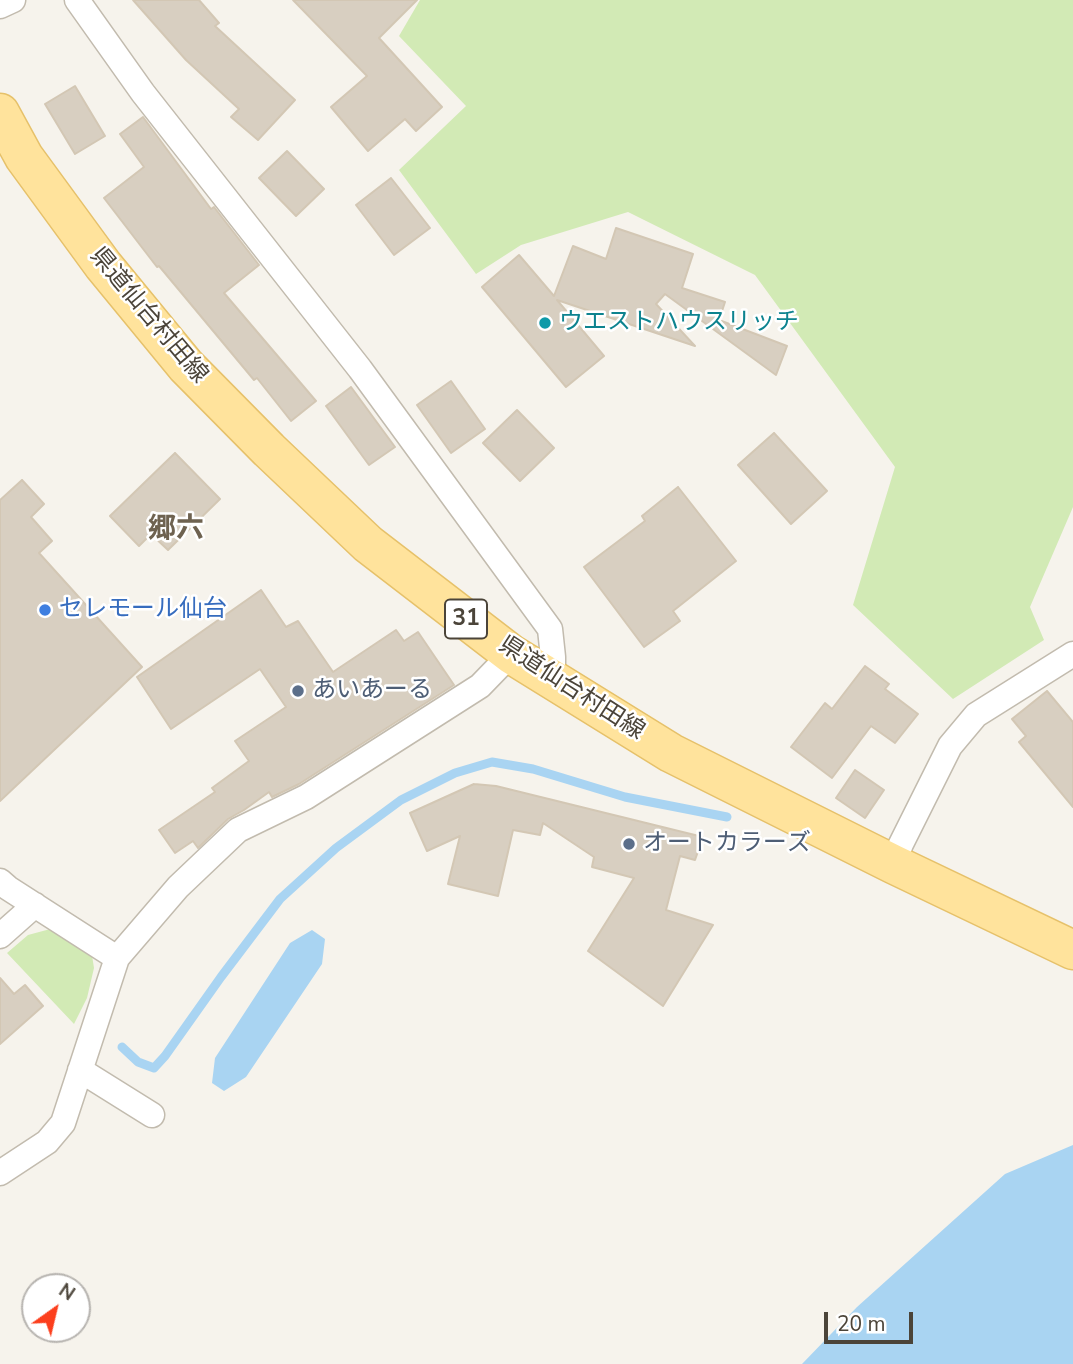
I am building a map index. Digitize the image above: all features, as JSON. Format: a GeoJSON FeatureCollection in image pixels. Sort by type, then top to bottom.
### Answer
{"type":"FeatureCollection","features":[{"type":"Feature","properties":{"kind":"main road","name":"県道仙台村田線"},"geometry":{"type":"LineString","coordinates":[[0,113],[24,157],[103,265],[186,366],[368,544],[511,654],[671,753],[892,864],[1073,950]]}},
{"type":"Feature","properties":{"kind":"street"},"geometry":{"type":"LineString","coordinates":[[0,6],[13,0]]}},
{"type":"Feature","properties":{"kind":"street"},"geometry":{"type":"LineString","coordinates":[[77,0],[142,93],[360,369],[550,629],[553,680]]}},
{"type":"Feature","properties":{"kind":"street"},"geometry":{"type":"LineString","coordinates":[[0,1173],[47,1142],[63,1123],[117,958],[178,887],[238,830],[306,797],[468,694],[480,686],[511,654]]}},
{"type":"Feature","properties":{"kind":"street"},"geometry":{"type":"LineString","coordinates":[[892,864],[950,746],[967,725],[976,715],[1073,654]]}},
{"type":"Feature","properties":{"kind":"street"},"geometry":{"type":"LineString","coordinates":[[0,881],[117,958]]}},
{"type":"Feature","properties":{"kind":"street"},"geometry":{"type":"LineString","coordinates":[[0,936],[35,905]]}},
{"type":"Feature","properties":{"kind":"street"},"geometry":{"type":"LineString","coordinates":[[80,1069],[152,1115]]}},
{"type":"Feature","properties":{"kind":"green space"},"geometry":{"type":"Polygon","coordinates":[[[420,0],[1073,0],[1073,507],[1030,607],[1044,640],[953,699],[853,605],[895,467],[755,275],[628,212],[521,245],[476,274],[399,170],[466,106],[399,36],[420,0]]]}},
{"type":"Feature","properties":{"kind":"green space"},"geometry":{"type":"Polygon","coordinates":[[[54,928],[91,949],[94,968],[87,998],[74,1024],[7,953],[28,935],[54,928]]]}},
{"type":"Feature","properties":{"kind":"water"},"geometry":{"type":"Polygon","coordinates":[[[312,930],[325,939],[322,964],[246,1077],[224,1091],[212,1083],[215,1058],[290,943],[312,930]]]}},
{"type":"Feature","properties":{"kind":"water"},"geometry":{"type":"Polygon","coordinates":[[[1073,1145],[1073,1364],[802,1364],[857,1307],[1005,1174],[1073,1145]]]}},
{"type":"Feature","properties":{"kind":"building"},"geometry":{"type":"Polygon","coordinates":[[[133,0],[199,0],[219,23],[215,26],[295,100],[258,140],[231,117],[239,109],[186,60],[133,0]]]}},
{"type":"Feature","properties":{"kind":"building"},"geometry":{"type":"Polygon","coordinates":[[[293,0],[417,0],[379,38],[442,107],[416,131],[405,119],[368,151],[331,107],[367,76],[293,0]]]}},
{"type":"Feature","properties":{"kind":"building"},"geometry":{"type":"Polygon","coordinates":[[[75,86],[105,136],[75,154],[45,104],[75,86]]]}},
{"type":"Feature","properties":{"kind":"building"},"geometry":{"type":"Polygon","coordinates":[[[143,117],[211,209],[214,207],[259,265],[224,293],[316,401],[291,421],[257,378],[254,380],[159,266],[157,267],[104,198],[144,167],[120,134],[143,117]]]}},
{"type":"Feature","properties":{"kind":"building"},"geometry":{"type":"Polygon","coordinates":[[[287,151],[324,189],[296,216],[259,178],[287,151]]]}},
{"type":"Feature","properties":{"kind":"building"},"geometry":{"type":"Polygon","coordinates":[[[391,178],[430,228],[394,255],[356,205],[391,178]]]}},
{"type":"Feature","properties":{"kind":"building"},"geometry":{"type":"Polygon","coordinates":[[[616,228],[693,254],[682,288],[725,302],[719,320],[787,346],[776,375],[665,294],[656,304],[695,346],[557,300],[604,356],[566,387],[482,287],[519,255],[554,296],[573,246],[606,259],[616,228]]]}},
{"type":"Feature","properties":{"kind":"building"},"geometry":{"type":"Polygon","coordinates":[[[451,381],[485,429],[451,453],[417,405],[451,381]]]}},
{"type":"Feature","properties":{"kind":"building"},"geometry":{"type":"Polygon","coordinates":[[[351,387],[395,447],[369,465],[326,406],[351,387]]]}},
{"type":"Feature","properties":{"kind":"building"},"geometry":{"type":"Polygon","coordinates":[[[517,410],[554,448],[520,481],[483,443],[517,410]]]}},
{"type":"Feature","properties":{"kind":"building"},"geometry":{"type":"Polygon","coordinates":[[[774,433],[827,491],[791,524],[738,465],[774,433]]]}},
{"type":"Feature","properties":{"kind":"building"},"geometry":{"type":"Polygon","coordinates":[[[175,453],[220,499],[168,550],[151,534],[139,546],[110,516],[175,453]]]}},
{"type":"Feature","properties":{"kind":"building","name":"セレモール仙台"},"geometry":{"type":"Polygon","coordinates":[[[22,480],[44,504],[31,517],[52,541],[39,553],[142,667],[0,801],[0,500],[22,480]]]}},
{"type":"Feature","properties":{"kind":"building"},"geometry":{"type":"Polygon","coordinates":[[[678,487],[736,561],[673,611],[680,621],[644,647],[584,567],[645,521],[642,516],[678,487]]]}},
{"type":"Feature","properties":{"kind":"building"},"geometry":{"type":"Polygon","coordinates":[[[261,590],[286,627],[298,621],[333,672],[396,630],[404,641],[418,632],[454,685],[299,784],[272,797],[269,792],[228,819],[198,848],[193,841],[175,853],[159,830],[215,792],[212,788],[249,761],[235,741],[286,707],[260,669],[171,729],[137,677],[261,590]]]}},
{"type":"Feature","properties":{"kind":"building"},"geometry":{"type":"Polygon","coordinates":[[[865,666],[889,684],[885,689],[918,714],[895,743],[871,726],[832,778],[791,747],[825,703],[832,709],[865,666]]]}},
{"type":"Feature","properties":{"kind":"building"},"geometry":{"type":"Polygon","coordinates":[[[1047,691],[1073,722],[1073,807],[1019,742],[1026,736],[1012,719],[1047,691]]]}},
{"type":"Feature","properties":{"kind":"building"},"geometry":{"type":"Polygon","coordinates":[[[855,770],[884,790],[865,818],[836,798],[855,770]]]}},
{"type":"Feature","properties":{"kind":"building"},"geometry":{"type":"Polygon","coordinates":[[[474,784],[496,786],[703,837],[695,860],[680,856],[666,910],[713,925],[663,1006],[588,951],[634,878],[592,867],[594,857],[543,823],[540,835],[513,830],[498,896],[448,884],[460,836],[427,851],[410,813],[474,784]]]}},
{"type":"Feature","properties":{"kind":"building"},"geometry":{"type":"Polygon","coordinates":[[[0,978],[14,994],[25,985],[43,1006],[0,1044],[0,978]]]}},
{"type":"Feature","properties":{"kind":"waterway"},"geometry":{"type":"LineString","coordinates":[[122,1047],[138,1062],[154,1068],[280,899],[336,848],[401,800],[455,773],[492,762],[533,769],[625,797],[727,817]]}},
{"type":"Feature","properties":{"kind":"place","name":"ウエストハウスリッチ"},"geometry":{"type":"Point","coordinates":[545,323]}},
{"type":"Feature","properties":{"kind":"place","name":"セレモール仙台"},"geometry":{"type":"Point","coordinates":[45,610]}},
{"type":"Feature","properties":{"kind":"place","name":"あいあーる"},"geometry":{"type":"Point","coordinates":[298,691]}},
{"type":"Feature","properties":{"kind":"place","name":"オートカラーズ"},"geometry":{"type":"Point","coordinates":[629,844]}},
{"type":"Feature","properties":{"kind":"district","name":"郷六"},"geometry":{"type":"Point","coordinates":[176,530]}}]}
